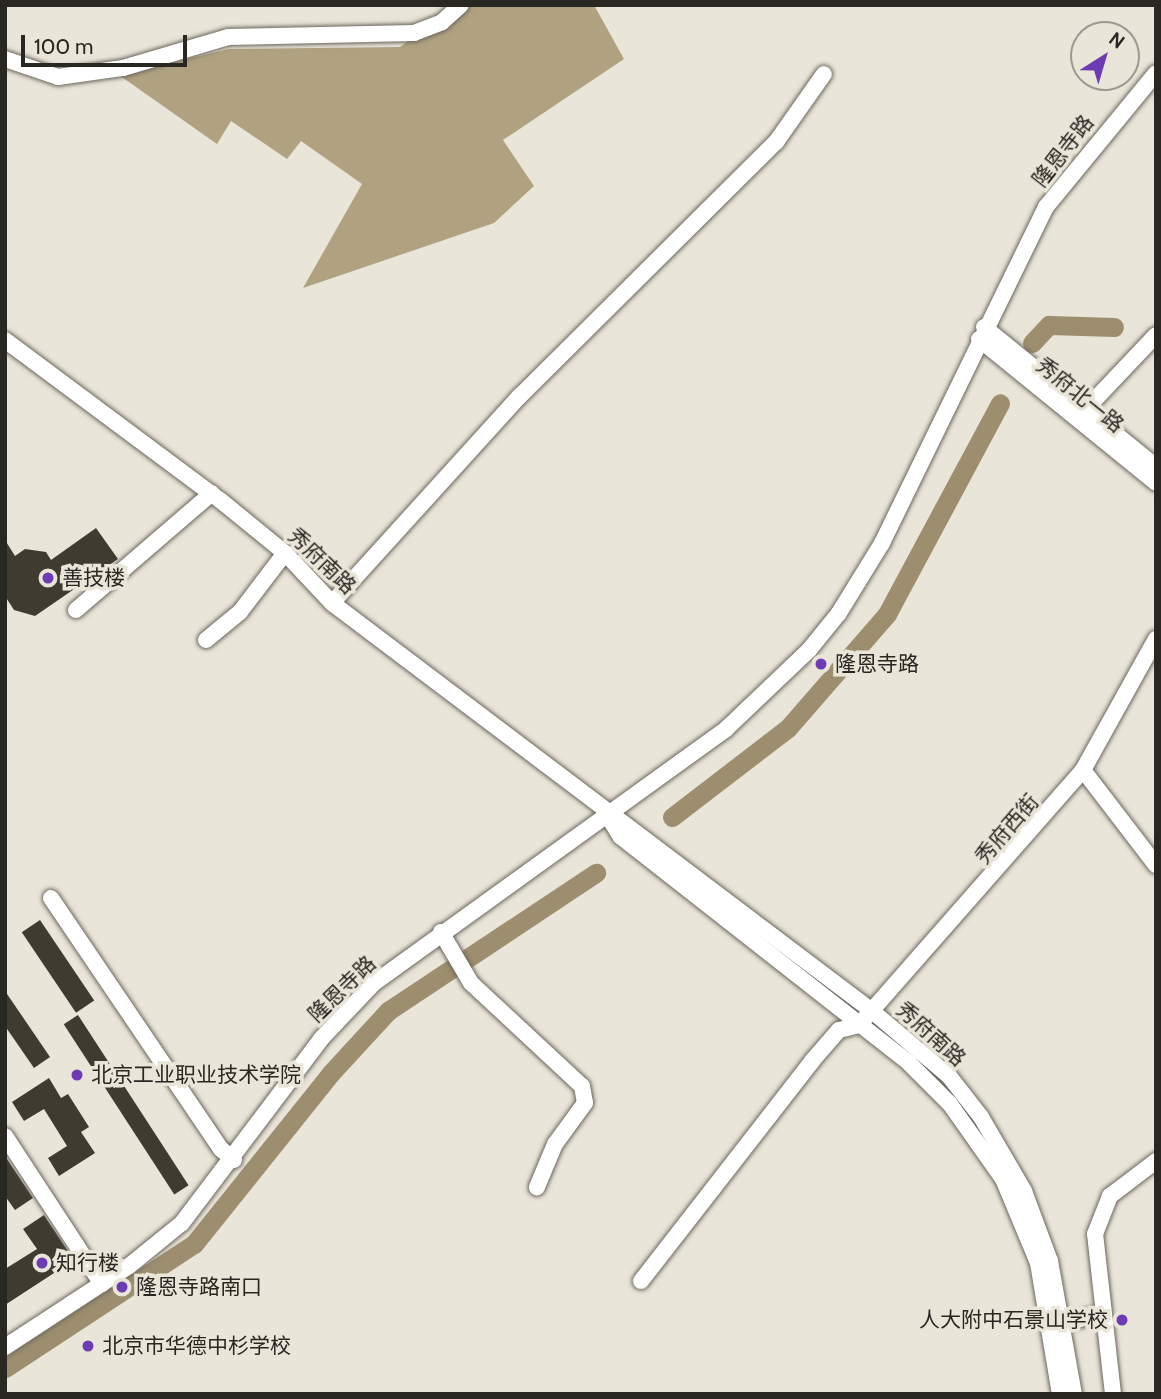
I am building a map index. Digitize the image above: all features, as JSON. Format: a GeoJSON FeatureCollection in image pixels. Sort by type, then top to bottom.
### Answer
{"type":"FeatureCollection","features":[{"type":"Feature","properties":{"kind":"street"},"geometry":{"type":"LineString","coordinates":[[5,59],[58,77],[123,68],[229,37],[414,33],[442,22],[461,5]]}},
{"type":"Feature","properties":{"kind":"street","name":"隆恩寺路"},"geometry":{"type":"LineString","coordinates":[[5,1347],[102,1284],[182,1223],[234,1160],[340,1016],[750,710],[825,632],[882,543],[981,333],[1046,207],[1156,73]]}},
{"type":"Feature","properties":{"kind":"street"},"geometry":{"type":"LineString","coordinates":[[332,603],[520,396],[776,142],[824,74]]}},
{"type":"Feature","properties":{"kind":"street","name":"秀府北一路"},"geometry":{"type":"LineString","coordinates":[[981,333],[1156,467]]}},
{"type":"Feature","properties":{"kind":"street","name":"秀府北一路"},"geometry":{"type":"LineString","coordinates":[[981,333],[1156,483]]}},
{"type":"Feature","properties":{"kind":"street"},"geometry":{"type":"LineString","coordinates":[[1085,410],[1156,335]]}},
{"type":"Feature","properties":{"kind":"street","name":"秀府南路"},"geometry":{"type":"LineString","coordinates":[[5,340],[212,493],[285,553],[332,603],[607,816],[644,836],[872,1011],[948,1076],[987,1126],[1024,1191],[1050,1261],[1057,1325],[1060,1394]]}},
{"type":"Feature","properties":{"kind":"street"},"geometry":{"type":"LineString","coordinates":[[76,610],[212,493]]}},
{"type":"Feature","properties":{"kind":"street"},"geometry":{"type":"LineString","coordinates":[[206,640],[240,612],[285,553]]}},
{"type":"Feature","properties":{"kind":"street","name":"秀府西街"},"geometry":{"type":"LineString","coordinates":[[641,1281],[812,1060],[839,1030],[859,1025],[1083,770],[1156,639]]}},
{"type":"Feature","properties":{"kind":"street"},"geometry":{"type":"LineString","coordinates":[[1083,770],[1156,865]]}},
{"type":"Feature","properties":{"kind":"street","name":"秀府南路"},"geometry":{"type":"LineString","coordinates":[[607,816],[621,837],[859,1025],[950,1104],[990,1159],[1038,1263],[1074,1394]]}},
{"type":"Feature","properties":{"kind":"street"},"geometry":{"type":"LineString","coordinates":[[51,898],[221,1149],[234,1160]]}},
{"type":"Feature","properties":{"kind":"street"},"geometry":{"type":"LineString","coordinates":[[444,937],[471,983],[582,1086],[585,1103],[555,1144],[537,1187]]}},
{"type":"Feature","properties":{"kind":"street"},"geometry":{"type":"LineString","coordinates":[[5,1136],[102,1284]]}},
{"type":"Feature","properties":{"kind":"street"},"geometry":{"type":"LineString","coordinates":[[1113,1394],[1100,1314],[1095,1234],[1099,1214],[1110,1196],[1156,1161]]}},
{"type":"Feature","properties":{"kind":"street"},"geometry":{"type":"LineString","coordinates":[[1057,1325],[1100,1314]]}},
{"type":"Feature","properties":{"kind":"shaded area"},"geometry":{"type":"Polygon","coordinates":[[[457,5],[594,5],[624,59],[503,140],[534,186],[494,223],[303,288],[362,184],[301,141],[287,159],[231,121],[217,144],[119,75],[229,49],[400,47],[457,5]]]}},
{"type":"Feature","properties":{"kind":"building","name":"善技楼"},"geometry":{"type":"Polygon","coordinates":[[[96,528],[118,559],[35,616],[14,610],[5,596],[5,540],[15,556],[25,549],[46,552],[51,560],[96,528]]]}},
{"type":"Feature","properties":{"kind":"building"},"geometry":{"type":"Polygon","coordinates":[[[40,920],[94,1000],[76,1013],[22,932],[40,920]]]}},
{"type":"Feature","properties":{"kind":"building"},"geometry":{"type":"Polygon","coordinates":[[[5,991],[50,1057],[34,1068],[5,1026],[5,991]]]}},
{"type":"Feature","properties":{"kind":"building"},"geometry":{"type":"Polygon","coordinates":[[[78,1015],[189,1185],[174,1195],[64,1024],[78,1015]]]}},
{"type":"Feature","properties":{"kind":"building"},"geometry":{"type":"Polygon","coordinates":[[[49,1078],[61,1098],[68,1094],[89,1127],[81,1132],[95,1153],[59,1176],[48,1158],[67,1146],[44,1109],[24,1121],[12,1102],[49,1078]]]}},
{"type":"Feature","properties":{"kind":"building"},"geometry":{"type":"Polygon","coordinates":[[[5,1156],[33,1198],[15,1210],[5,1196],[5,1156]]]}},
{"type":"Feature","properties":{"kind":"building","name":"知行楼"},"geometry":{"type":"Polygon","coordinates":[[[44,1215],[74,1260],[5,1305],[5,1269],[37,1249],[23,1229],[44,1215]]]}},
{"type":"Feature","properties":{"kind":"waterway"},"geometry":{"type":"LineString","coordinates":[[1032,343],[1049,325],[1114,327]]}},
{"type":"Feature","properties":{"kind":"waterway"},"geometry":{"type":"LineString","coordinates":[[672,817],[788,728],[887,614],[1000,403]]}},
{"type":"Feature","properties":{"kind":"waterway"},"geometry":{"type":"LineString","coordinates":[[5,1368],[194,1244],[330,1074],[388,1011],[596,873]]}},
{"type":"Feature","properties":{"kind":"place","name":"善技楼"},"geometry":{"type":"Point","coordinates":[48,578]}},
{"type":"Feature","properties":{"kind":"place","name":"隆恩寺路"},"geometry":{"type":"Point","coordinates":[821,664]}},
{"type":"Feature","properties":{"kind":"place","name":"北京工业职业技术学院"},"geometry":{"type":"Point","coordinates":[77,1075]}},
{"type":"Feature","properties":{"kind":"place","name":"知行楼"},"geometry":{"type":"Point","coordinates":[42,1263]}},
{"type":"Feature","properties":{"kind":"place","name":"隆恩寺路南口"},"geometry":{"type":"Point","coordinates":[122,1287]}},
{"type":"Feature","properties":{"kind":"place","name":"人大附中石景山学校"},"geometry":{"type":"Point","coordinates":[1122,1320]}},
{"type":"Feature","properties":{"kind":"place","name":"北京市华德中杉学校"},"geometry":{"type":"Point","coordinates":[88,1346]}}]}
